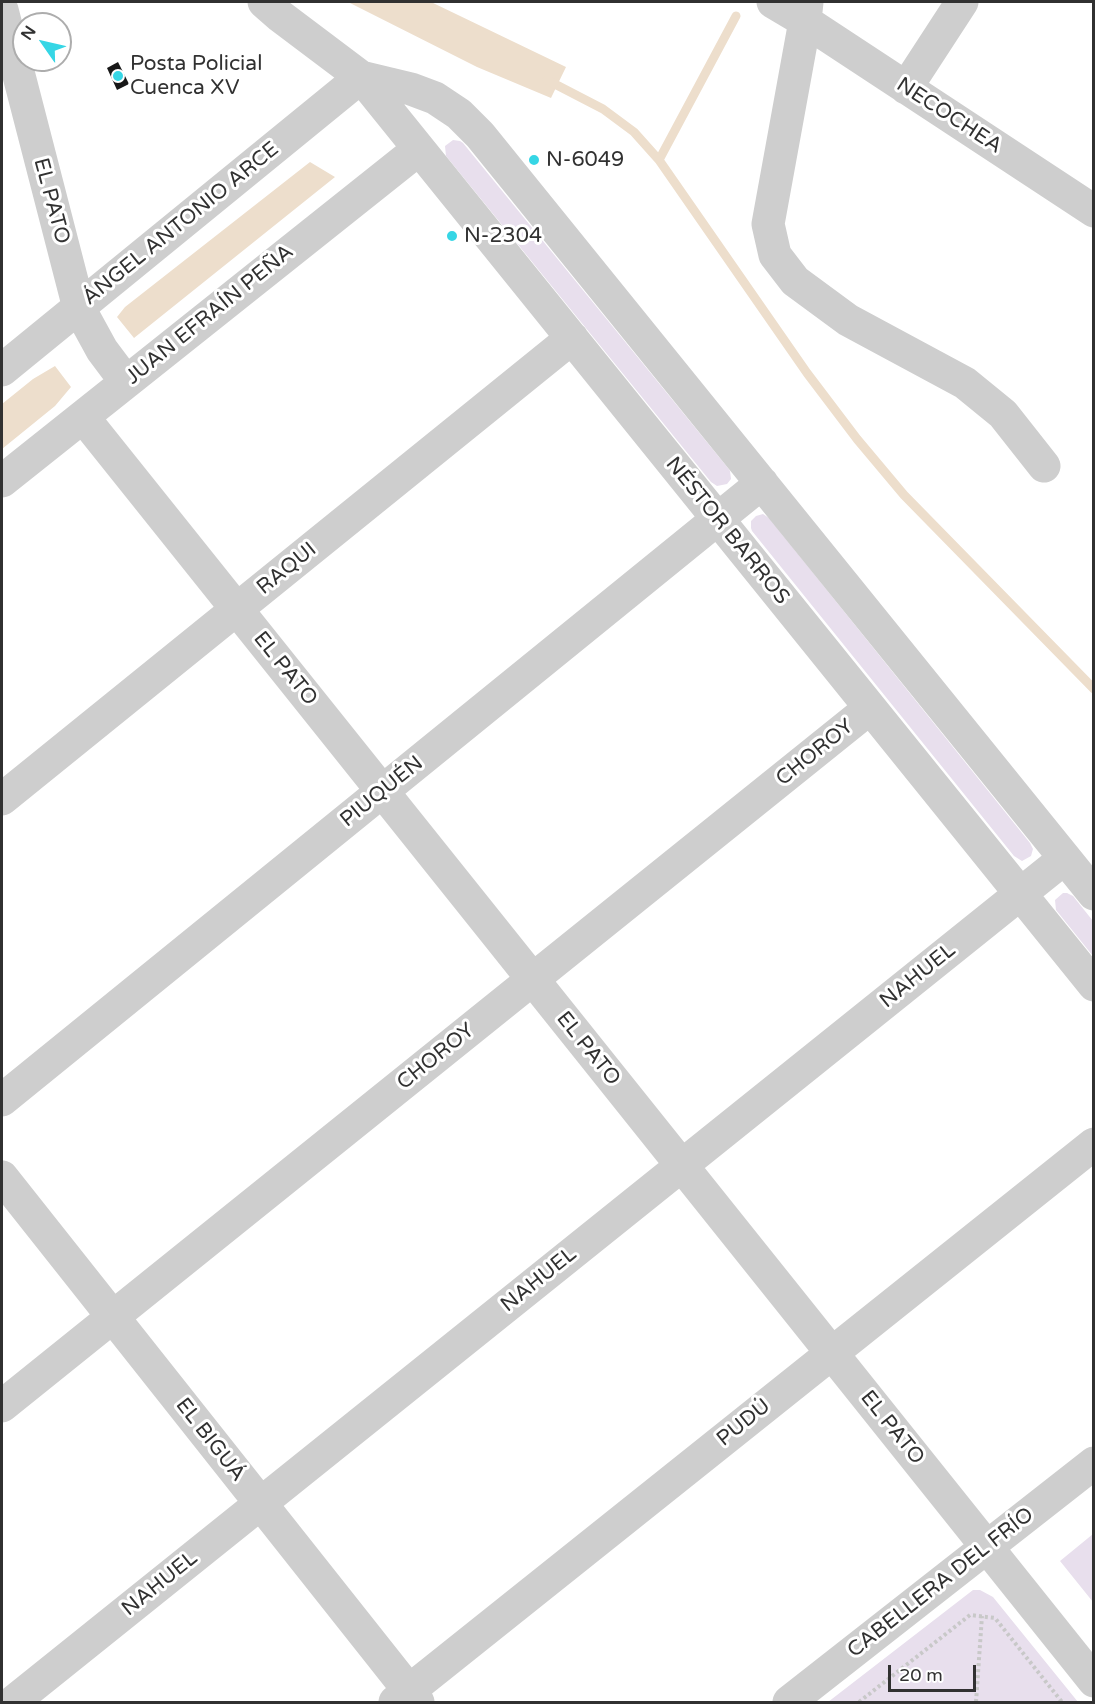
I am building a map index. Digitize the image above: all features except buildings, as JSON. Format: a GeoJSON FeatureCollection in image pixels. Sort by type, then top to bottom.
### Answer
{"type":"FeatureCollection","features":[{"type":"Feature","properties":{"kind":"street"},"geometry":{"type":"LineString","coordinates":[[2,10],[16,2]]}},
{"type":"Feature","properties":{"kind":"street","name":"NÉSTOR BARROS"},"geometry":{"type":"LineString","coordinates":[[264,2],[361,77],[1094,984]]}},
{"type":"Feature","properties":{"kind":"street","name":"NECOCHEA"},"geometry":{"type":"LineString","coordinates":[[773,2],[806,11],[906,88],[1094,211]]}},
{"type":"Feature","properties":{"kind":"street"},"geometry":{"type":"LineString","coordinates":[[906,88],[962,2]]}},
{"type":"Feature","properties":{"kind":"street","name":"EL PATO"},"geometry":{"type":"LineString","coordinates":[[2,10],[79,308],[102,350],[126,382]]}},
{"type":"Feature","properties":{"kind":"street"},"geometry":{"type":"LineString","coordinates":[[806,11],[768,224],[775,255],[795,280],[848,320],[964,383],[1003,414],[1044,466]]}},
{"type":"Feature","properties":{"kind":"street","name":"NÉSTOR BARROS"},"geometry":{"type":"LineString","coordinates":[[361,77],[423,93],[447,106],[470,124],[1094,894]]}},
{"type":"Feature","properties":{"kind":"street","name":"ÁNGEL ANTONIO ARCE"},"geometry":{"type":"LineString","coordinates":[[2,370],[361,77]]}},
{"type":"Feature","properties":{"kind":"street","name":"JUAN EFRAÍN PEÑA"},"geometry":{"type":"LineString","coordinates":[[2,481],[418,149]]}},
{"type":"Feature","properties":{"kind":"street","name":"RAQUI"},"geometry":{"type":"LineString","coordinates":[[2,799],[572,338]]}},
{"type":"Feature","properties":{"kind":"street","name":"EL PATO"},"geometry":{"type":"LineString","coordinates":[[82,417],[1094,1681]]}},
{"type":"Feature","properties":{"kind":"street","name":"PIUQUÉN"},"geometry":{"type":"LineString","coordinates":[[2,1100],[762,483]]}},
{"type":"Feature","properties":{"kind":"street","name":"CHOROY"},"geometry":{"type":"LineString","coordinates":[[2,1406],[870,708]]}},
{"type":"Feature","properties":{"kind":"street","name":"NAHUEL"},"geometry":{"type":"LineString","coordinates":[[13,1702],[1065,858]]}},
{"type":"Feature","properties":{"kind":"street","name":"PUDÚ"},"geometry":{"type":"LineString","coordinates":[[407,1699],[832,1353],[1094,1144]]}},
{"type":"Feature","properties":{"kind":"street","name":"EL BIGUÁ"},"geometry":{"type":"LineString","coordinates":[[2,1178],[260,1504],[407,1699]]}},
{"type":"Feature","properties":{"kind":"street","name":"CABELLERA DEL FRÍO"},"geometry":{"type":"LineString","coordinates":[[789,1702],[1094,1463]]}},
{"type":"Feature","properties":{"kind":"path"},"geometry":{"type":"LineString","coordinates":[[859,1702],[970,1615],[995,1618],[1062,1702]]}},
{"type":"Feature","properties":{"kind":"path"},"geometry":{"type":"LineString","coordinates":[[976,1702],[982,1616]]}},
{"type":"Feature","properties":{"kind":"shaded area"},"geometry":{"type":"Polygon","coordinates":[[[348,2],[431,2],[566,67],[551,98],[477,67],[348,2]]]}},
{"type":"Feature","properties":{"kind":"shaded area"},"geometry":{"type":"Polygon","coordinates":[[[453,140],[463,143],[728,468],[731,479],[727,484],[717,486],[711,482],[446,156],[445,146],[453,140]]]}},
{"type":"Feature","properties":{"kind":"shaded area"},"geometry":{"type":"Polygon","coordinates":[[[310,162],[335,177],[134,338],[117,317],[125,307],[310,162]]]}},
{"type":"Feature","properties":{"kind":"shaded area"},"geometry":{"type":"Polygon","coordinates":[[[55,366],[71,387],[55,406],[2,449],[2,404],[33,379],[55,366]]]}},
{"type":"Feature","properties":{"kind":"shaded area"},"geometry":{"type":"Polygon","coordinates":[[[763,514],[769,518],[1030,843],[1033,849],[1031,856],[1022,861],[1014,856],[752,531],[751,521],[763,514]]]}},
{"type":"Feature","properties":{"kind":"shaded area"},"geometry":{"type":"Polygon","coordinates":[[[1063,893],[1073,896],[1093,921],[1093,956],[1056,910],[1055,900],[1063,893]]]}},
{"type":"Feature","properties":{"kind":"shaded area"},"geometry":{"type":"Polygon","coordinates":[[[1093,1534],[1093,1602],[1060,1561],[1093,1534]]]}},
{"type":"Feature","properties":{"kind":"shaded area"},"geometry":{"type":"Polygon","coordinates":[[[973,1590],[980,1590],[993,1597],[1078,1702],[828,1702],[973,1590]]]}},
{"type":"Feature","properties":{"kind":"waterway"},"geometry":{"type":"LineString","coordinates":[[659,160],[736,16]]}},
{"type":"Feature","properties":{"kind":"waterway"},"geometry":{"type":"LineString","coordinates":[[547,80],[603,109],[634,132],[659,160],[807,373],[857,439],[904,495],[1094,689]]}},
{"type":"Feature","properties":{"kind":"place","name":"Posta Policial Cuenca XV"},"geometry":{"type":"Point","coordinates":[118,76]}},
{"type":"Feature","properties":{"kind":"place","name":"N-6049"},"geometry":{"type":"Point","coordinates":[534,160]}},
{"type":"Feature","properties":{"kind":"place","name":"N-2304"},"geometry":{"type":"Point","coordinates":[452,236]}}]}
